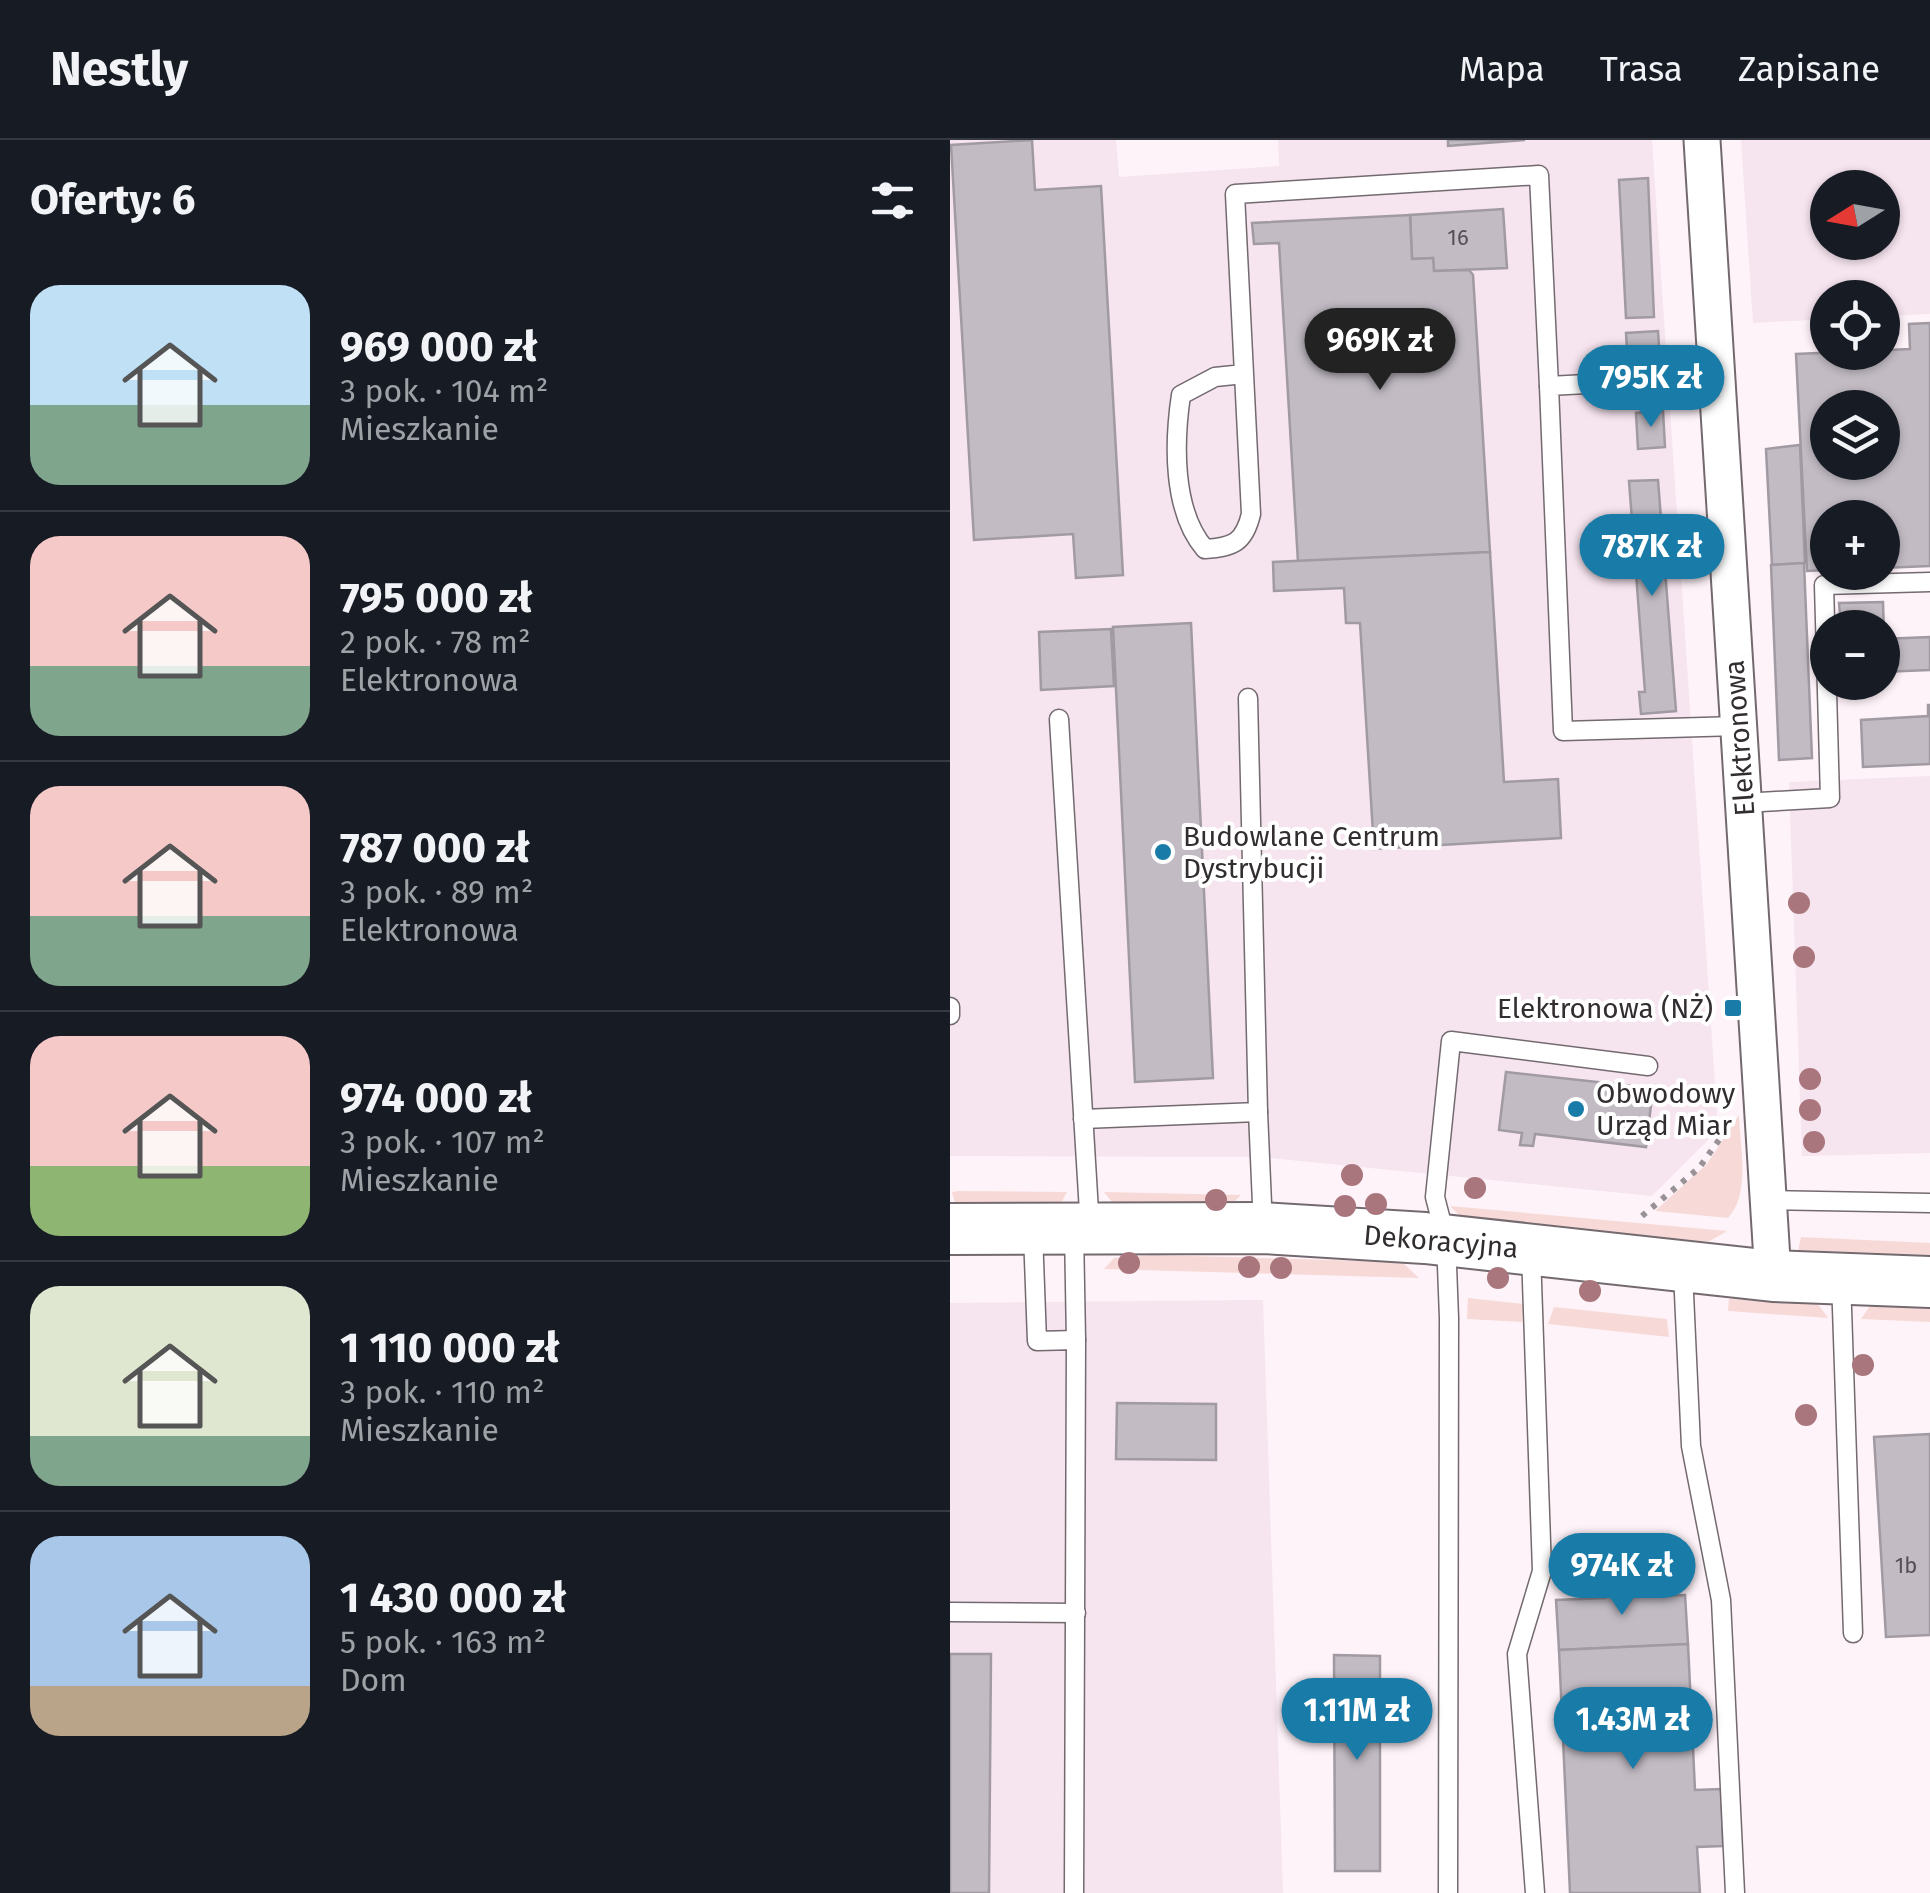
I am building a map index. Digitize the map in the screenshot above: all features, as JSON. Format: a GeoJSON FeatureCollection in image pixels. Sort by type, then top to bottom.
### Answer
{"type":"FeatureCollection","features":[{"type":"Feature","properties":{"kind":"street","name":"Elektronowa"},"geometry":{"type":"LineString","coordinates":[[1702,140],[1773,1276]]}},
{"type":"Feature","properties":{"kind":"street","name":"Dekoracyjna"},"geometry":{"type":"LineString","coordinates":[[950,1229],[1263,1228],[1446,1240],[1773,1276],[1930,1282]]}},
{"type":"Feature","properties":{"kind":"lane"},"geometry":{"type":"LineString","coordinates":[[1244,374],[1215,377],[1181,395],[1179,472],[1190,532],[1204,549],[1233,547],[1246,534],[1252,514],[1235,194],[1539,174],[1564,731],[1738,726]]}},
{"type":"Feature","properties":{"kind":"lane"},"geometry":{"type":"LineString","coordinates":[[1549,386],[1717,377]]}},
{"type":"Feature","properties":{"kind":"lane"},"geometry":{"type":"LineString","coordinates":[[1743,803],[1830,798],[1824,586],[1930,582]]}},
{"type":"Feature","properties":{"kind":"lane"},"geometry":{"type":"LineString","coordinates":[[1248,698],[1263,1228]]}},
{"type":"Feature","properties":{"kind":"lane"},"geometry":{"type":"LineString","coordinates":[[1059,719],[1083,1119],[1065,1229],[1037,1341],[1076,1340]]}},
{"type":"Feature","properties":{"kind":"lane"},"geometry":{"type":"LineString","coordinates":[[950,1007],[950,1015]]}},
{"type":"Feature","properties":{"kind":"lane"},"geometry":{"type":"LineString","coordinates":[[1448,1893],[1446,1240],[1435,1197],[1435,1176],[1451,1040],[1648,1066]]}},
{"type":"Feature","properties":{"kind":"lane"},"geometry":{"type":"LineString","coordinates":[[1083,1119],[1258,1112]]}},
{"type":"Feature","properties":{"kind":"lane"},"geometry":{"type":"LineString","coordinates":[[1768,1200],[1930,1204]]}},
{"type":"Feature","properties":{"kind":"lane"},"geometry":{"type":"LineString","coordinates":[[1065,1229],[1076,1340],[1074,1893]]}},
{"type":"Feature","properties":{"kind":"lane"},"geometry":{"type":"LineString","coordinates":[[1531,1250],[1542,1571],[1517,1654],[1535,1893]]}},
{"type":"Feature","properties":{"kind":"lane"},"geometry":{"type":"LineString","coordinates":[[1682,1266],[1691,1446],[1721,1600],[1735,1893]]}},
{"type":"Feature","properties":{"kind":"lane"},"geometry":{"type":"LineString","coordinates":[[1841,1279],[1853,1633]]}},
{"type":"Feature","properties":{"kind":"lane"},"geometry":{"type":"LineString","coordinates":[[950,1612],[1076,1613]]}},
{"type":"Feature","properties":{"kind":"path"},"geometry":{"type":"LineString","coordinates":[[1642,1216],[1700,1168],[1734,1118]]}},
{"type":"Feature","properties":{"kind":"shaded area"},"geometry":{"type":"Polygon","coordinates":[[[950,140],[1116,140],[1119,177],[1279,166],[1278,140],[1652,140],[1718,1130],[1652,1196],[1260,1157],[950,1156],[950,140]]]}},
{"type":"Feature","properties":{"kind":"shaded area"},"geometry":{"type":"Polygon","coordinates":[[[1741,140],[1930,140],[1930,314],[1900,315],[1900,280],[1810,280],[1810,320],[1753,323],[1741,140]]]}},
{"type":"Feature","properties":{"kind":"shaded area"},"geometry":{"type":"Polygon","coordinates":[[[1930,776],[1930,1153],[1802,1156],[1789,782],[1930,776]]]}},
{"type":"Feature","properties":{"kind":"shaded area"},"geometry":{"type":"Polygon","coordinates":[[[1739,1115],[1742,1183],[1728,1218],[1655,1211],[1707,1164],[1739,1115]]]}},
{"type":"Feature","properties":{"kind":"shaded area"},"geometry":{"type":"Polygon","coordinates":[[[952,1192],[1067,1192],[1060,1205],[955,1204],[952,1192]]]}},
{"type":"Feature","properties":{"kind":"shaded area"},"geometry":{"type":"Polygon","coordinates":[[[1104,1192],[1241,1195],[1227,1209],[1116,1207],[1104,1192]]]}},
{"type":"Feature","properties":{"kind":"shaded area"},"geometry":{"type":"Polygon","coordinates":[[[1450,1206],[1727,1231],[1710,1241],[1696,1242],[1462,1218],[1450,1206]]]}},
{"type":"Feature","properties":{"kind":"shaded area"},"geometry":{"type":"Polygon","coordinates":[[[1801,1237],[1930,1243],[1930,1259],[1798,1251],[1801,1237]]]}},
{"type":"Feature","properties":{"kind":"shaded area"},"geometry":{"type":"Polygon","coordinates":[[[1154,1255],[1402,1262],[1419,1278],[1104,1269],[1114,1258],[1154,1255]]]}},
{"type":"Feature","properties":{"kind":"shaded area"},"geometry":{"type":"Polygon","coordinates":[[[1468,1298],[1524,1304],[1522,1322],[1467,1319],[1468,1298]]]}},
{"type":"Feature","properties":{"kind":"shaded area"},"geometry":{"type":"Polygon","coordinates":[[[1729,1299],[1818,1304],[1828,1318],[1728,1311],[1729,1299]]]}},
{"type":"Feature","properties":{"kind":"shaded area"},"geometry":{"type":"Polygon","coordinates":[[[1263,1300],[1283,1893],[950,1893],[950,1303],[1263,1300]]]}},
{"type":"Feature","properties":{"kind":"shaded area"},"geometry":{"type":"Polygon","coordinates":[[[1872,1303],[1930,1306],[1930,1322],[1861,1319],[1872,1303]]]}},
{"type":"Feature","properties":{"kind":"shaded area"},"geometry":{"type":"Polygon","coordinates":[[[1554,1307],[1667,1319],[1669,1337],[1548,1324],[1554,1307]]]}},
{"type":"Feature","properties":{"kind":"building"},"geometry":{"type":"Polygon","coordinates":[[[1032,140],[1035,190],[1101,186],[1123,575],[1076,578],[1073,534],[974,540],[951,145],[1032,140]]]}},
{"type":"Feature","properties":{"kind":"building"},"geometry":{"type":"Polygon","coordinates":[[[1448,140],[1525,140],[1448,146],[1448,140]]]}},
{"type":"Feature","properties":{"kind":"building"},"geometry":{"type":"Polygon","coordinates":[[[1648,178],[1654,317],[1626,318],[1619,180],[1648,178]]]}},
{"type":"Feature","properties":{"kind":"building"},"geometry":{"type":"Polygon","coordinates":[[[1503,209],[1507,268],[1434,271],[1433,258],[1412,259],[1410,215],[1503,209]]]}},
{"type":"Feature","properties":{"kind":"building"},"geometry":{"type":"Polygon","coordinates":[[[1410,215],[1412,259],[1433,258],[1434,271],[1469,270],[1473,275],[1490,552],[1298,562],[1279,243],[1254,244],[1252,223],[1410,215]]]}},
{"type":"Feature","properties":{"kind":"building"},"geometry":{"type":"Polygon","coordinates":[[[1930,323],[1930,566],[1900,567],[1900,500],[1810,500],[1807,571],[1796,354],[1810,353],[1810,370],[1900,370],[1900,349],[1910,349],[1909,324],[1930,323]]]}},
{"type":"Feature","properties":{"kind":"building"},"geometry":{"type":"Polygon","coordinates":[[[1658,331],[1660,362],[1628,365],[1626,333],[1658,331]]]}},
{"type":"Feature","properties":{"kind":"building"},"geometry":{"type":"Polygon","coordinates":[[[1663,411],[1665,447],[1638,449],[1636,413],[1663,411]]]}},
{"type":"Feature","properties":{"kind":"building"},"geometry":{"type":"Polygon","coordinates":[[[1800,445],[1805,563],[1772,565],[1766,449],[1800,445]]]}},
{"type":"Feature","properties":{"kind":"building"},"geometry":{"type":"Polygon","coordinates":[[[1658,480],[1676,711],[1641,714],[1639,692],[1645,692],[1629,481],[1658,480]]]}},
{"type":"Feature","properties":{"kind":"building"},"geometry":{"type":"Polygon","coordinates":[[[1490,552],[1504,782],[1558,779],[1561,838],[1374,849],[1360,623],[1346,623],[1344,588],[1274,591],[1273,562],[1490,552]]]}},
{"type":"Feature","properties":{"kind":"building"},"geometry":{"type":"Polygon","coordinates":[[[1804,563],[1812,758],[1779,760],[1771,565],[1804,563]]]}},
{"type":"Feature","properties":{"kind":"building"},"geometry":{"type":"Polygon","coordinates":[[[1883,602],[1883,610],[1840,610],[1839,603],[1883,602]]]}},
{"type":"Feature","properties":{"kind":"building","name":"Budowlane Centrum Dystrybucji"},"geometry":{"type":"Polygon","coordinates":[[[1191,623],[1213,1078],[1135,1082],[1113,627],[1191,623]]]}},
{"type":"Feature","properties":{"kind":"building"},"geometry":{"type":"Polygon","coordinates":[[[1111,629],[1114,686],[1041,690],[1039,632],[1111,629]]]}},
{"type":"Feature","properties":{"kind":"building"},"geometry":{"type":"Polygon","coordinates":[[[1930,637],[1930,670],[1900,671],[1900,638],[1930,637]]]}},
{"type":"Feature","properties":{"kind":"building"},"geometry":{"type":"Polygon","coordinates":[[[1928,705],[1930,764],[1863,767],[1861,720],[1928,716],[1928,705]]]}},
{"type":"Feature","properties":{"kind":"building","name":"Obwodowy Urząd Miar"},"geometry":{"type":"Polygon","coordinates":[[[1506,1072],[1653,1088],[1646,1147],[1535,1134],[1533,1146],[1520,1145],[1522,1133],[1499,1130],[1506,1072]]]}},
{"type":"Feature","properties":{"kind":"building"},"geometry":{"type":"Polygon","coordinates":[[[1117,1403],[1216,1404],[1216,1460],[1116,1459],[1117,1403]]]}},
{"type":"Feature","properties":{"kind":"building"},"geometry":{"type":"Polygon","coordinates":[[[1930,1434],[1930,1635],[1886,1637],[1874,1437],[1930,1434]]]}},
{"type":"Feature","properties":{"kind":"building"},"geometry":{"type":"Polygon","coordinates":[[[1634,1571],[1635,1597],[1685,1595],[1688,1644],[1559,1650],[1556,1600],[1605,1598],[1604,1573],[1634,1571]]]}},
{"type":"Feature","properties":{"kind":"building"},"geometry":{"type":"Polygon","coordinates":[[[1688,1644],[1695,1790],[1721,1789],[1723,1846],[1697,1847],[1700,1893],[1570,1893],[1559,1650],[1688,1644]]]}},
{"type":"Feature","properties":{"kind":"building"},"geometry":{"type":"Polygon","coordinates":[[[950,1654],[991,1654],[989,1893],[950,1893],[950,1654]]]}},
{"type":"Feature","properties":{"kind":"building"},"geometry":{"type":"Polygon","coordinates":[[[1334,1655],[1380,1656],[1380,1871],[1335,1871],[1334,1655]]]}},
{"type":"Feature","properties":{"kind":"place","name":"Budowlane Centrum Dystrybucji"},"geometry":{"type":"Point","coordinates":[1163,852]}},
{"type":"Feature","properties":{"kind":"place","name":"Elektronowa (NŻ)"},"geometry":{"type":"Point","coordinates":[1733,1008]}},
{"type":"Feature","properties":{"kind":"place","name":"Obwodowy Urząd Miar"},"geometry":{"type":"Point","coordinates":[1576,1109]}}]}
